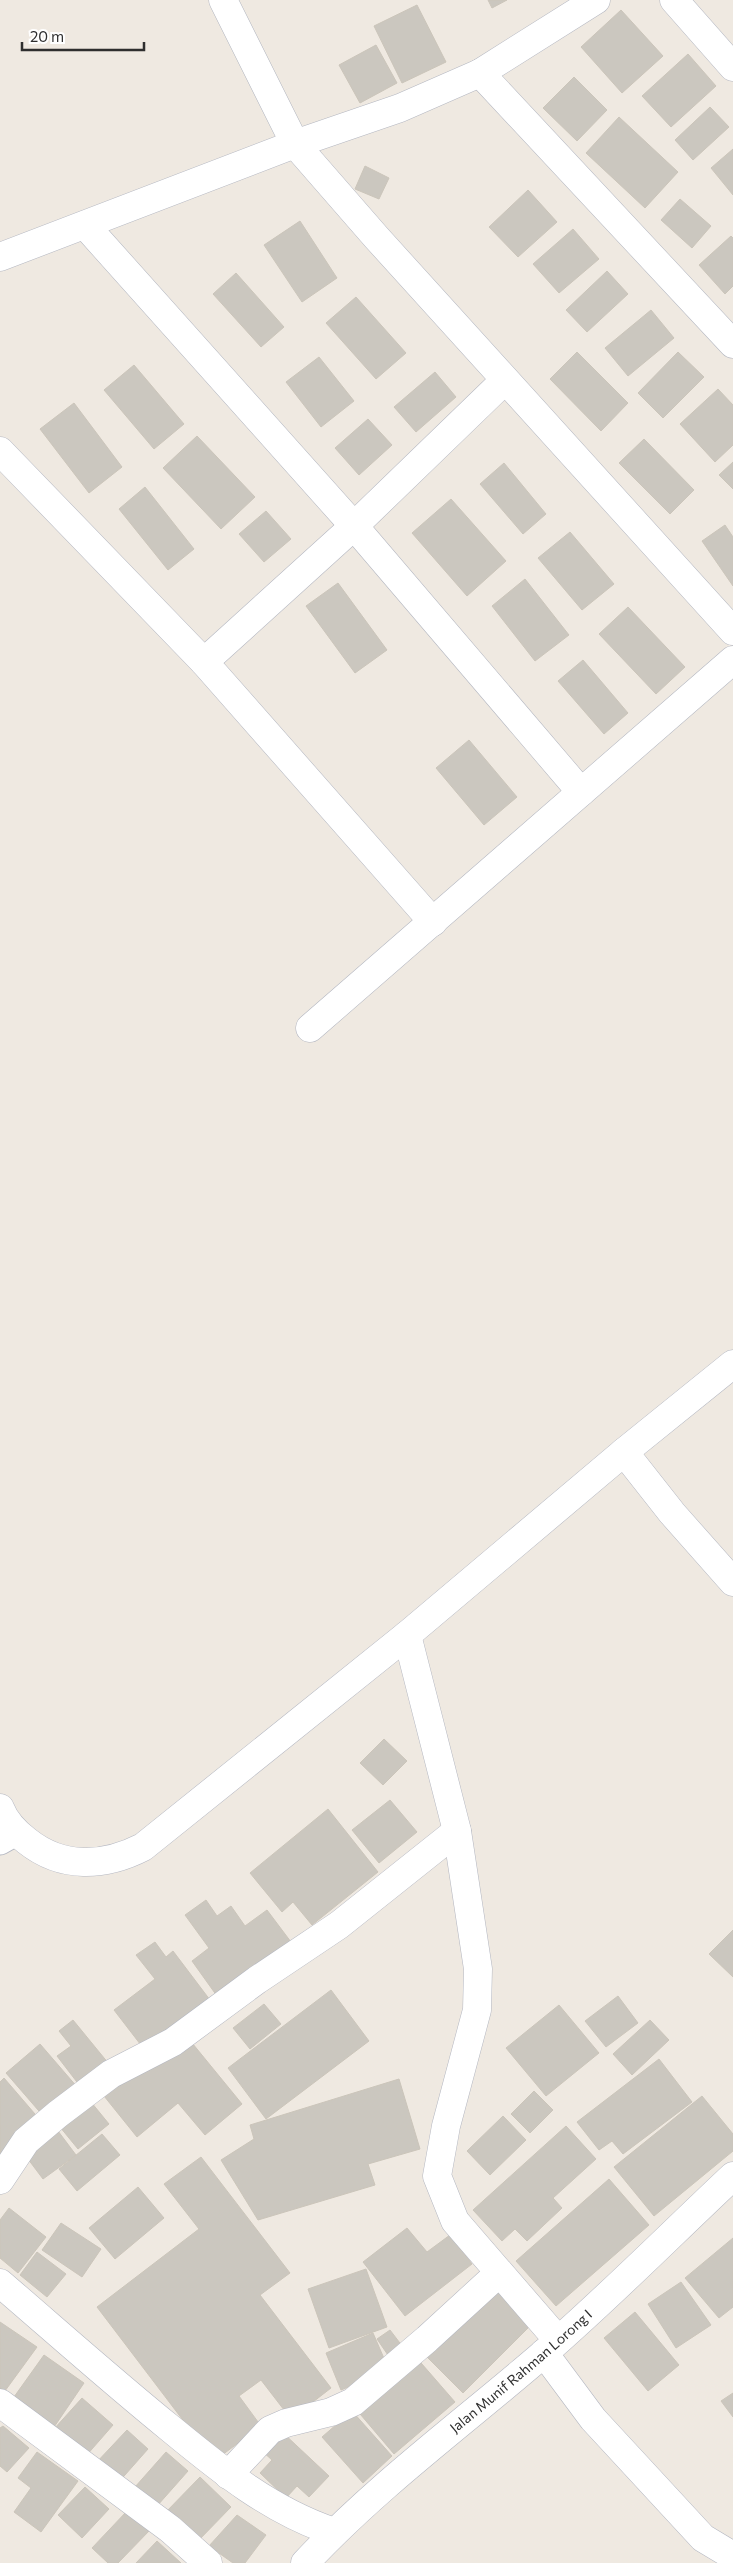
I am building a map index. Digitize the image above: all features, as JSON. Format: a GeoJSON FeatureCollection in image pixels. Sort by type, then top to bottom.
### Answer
{"type":"FeatureCollection","features":[{"type":"Feature","properties":{"kind":"street"},"geometry":{"type":"LineString","coordinates":[[223,0],[295,144],[505,380],[733,631]]}},
{"type":"Feature","properties":{"kind":"street"},"geometry":{"type":"LineString","coordinates":[[0,257],[295,144],[400,108],[480,73],[596,0]]}},
{"type":"Feature","properties":{"kind":"street"},"geometry":{"type":"LineString","coordinates":[[674,0],[733,68]]}},
{"type":"Feature","properties":{"kind":"street"},"geometry":{"type":"LineString","coordinates":[[480,73],[733,344]]}},
{"type":"Feature","properties":{"kind":"street"},"geometry":{"type":"LineString","coordinates":[[85,225],[354,526],[581,792]]}},
{"type":"Feature","properties":{"kind":"street"},"geometry":{"type":"LineString","coordinates":[[204,662],[354,526],[505,380]]}},
{"type":"Feature","properties":{"kind":"street"},"geometry":{"type":"LineString","coordinates":[[0,451],[204,662],[434,922]]}},
{"type":"Feature","properties":{"kind":"street"},"geometry":{"type":"LineString","coordinates":[[310,1028],[733,660]]}},
{"type":"Feature","properties":{"kind":"street"},"geometry":{"type":"LineString","coordinates":[[0,1808],[8,1838],[35,1847],[56,1858],[79,1863],[101,1862],[123,1858],[143,1847],[407,1635],[624,1452],[733,1364]]}},
{"type":"Feature","properties":{"kind":"street"},"geometry":{"type":"LineString","coordinates":[[624,1452],[672,1513],[733,1582]]}},
{"type":"Feature","properties":{"kind":"street"},"geometry":{"type":"LineString","coordinates":[[407,1635],[457,1831],[478,1969],[477,2010],[446,2126],[437,2176],[456,2221],[499,2273],[551,2347],[593,2419],[703,2538],[733,2556]]}},
{"type":"Feature","properties":{"kind":"street"},"geometry":{"type":"LineString","coordinates":[[0,2180],[26,2142],[58,2114],[111,2074],[173,2042],[257,1980],[339,1926],[457,1831]]}},
{"type":"Feature","properties":{"kind":"street","name":"Jalan Munif Rahman Lorong I"},"geometry":{"type":"LineString","coordinates":[[305,2563],[334,2532],[551,2347],[733,2176]]}},
{"type":"Feature","properties":{"kind":"street"},"geometry":{"type":"LineString","coordinates":[[228,2475],[270,2430],[286,2423],[331,2412],[353,2402],[427,2339],[499,2273]]}},
{"type":"Feature","properties":{"kind":"street"},"geometry":{"type":"LineString","coordinates":[[0,2283],[112,2381],[228,2475],[280,2509],[308,2523],[334,2532]]}},
{"type":"Feature","properties":{"kind":"street"},"geometry":{"type":"LineString","coordinates":[[0,2403],[170,2529],[208,2563]]}},
{"type":"Feature","properties":{"kind":"building"},"geometry":{"type":"Polygon","coordinates":[[[488,0],[507,0],[492,8],[488,0]]]}},
{"type":"Feature","properties":{"kind":"building"},"geometry":{"type":"Polygon","coordinates":[[[417,5],[446,62],[402,83],[374,26],[417,5]]]}},
{"type":"Feature","properties":{"kind":"building"},"geometry":{"type":"Polygon","coordinates":[[[621,10],[663,56],[622,93],[581,47],[621,10]]]}},
{"type":"Feature","properties":{"kind":"building"},"geometry":{"type":"Polygon","coordinates":[[[376,45],[397,83],[360,103],[339,65],[376,45]]]}},
{"type":"Feature","properties":{"kind":"building"},"geometry":{"type":"Polygon","coordinates":[[[688,54],[716,86],[671,127],[642,96],[688,54]]]}},
{"type":"Feature","properties":{"kind":"building"},"geometry":{"type":"Polygon","coordinates":[[[574,77],[607,110],[577,141],[543,108],[574,77]]]}},
{"type":"Feature","properties":{"kind":"building"},"geometry":{"type":"Polygon","coordinates":[[[710,107],[729,127],[693,160],[675,140],[710,107]]]}},
{"type":"Feature","properties":{"kind":"building"},"geometry":{"type":"Polygon","coordinates":[[[619,117],[678,172],[645,208],[586,153],[619,117]]]}},
{"type":"Feature","properties":{"kind":"building"},"geometry":{"type":"Polygon","coordinates":[[[733,149],[733,195],[711,168],[733,149]]]}},
{"type":"Feature","properties":{"kind":"building"},"geometry":{"type":"Polygon","coordinates":[[[365,166],[389,178],[379,199],[355,189],[365,166]]]}},
{"type":"Feature","properties":{"kind":"building"},"geometry":{"type":"Polygon","coordinates":[[[528,190],[557,222],[518,257],[489,227],[528,190]]]}},
{"type":"Feature","properties":{"kind":"building"},"geometry":{"type":"Polygon","coordinates":[[[680,199],[711,226],[692,248],[661,220],[680,199]]]}},
{"type":"Feature","properties":{"kind":"building"},"geometry":{"type":"Polygon","coordinates":[[[300,221],[337,278],[302,302],[264,245],[300,221]]]}},
{"type":"Feature","properties":{"kind":"building"},"geometry":{"type":"Polygon","coordinates":[[[573,229],[599,259],[559,293],[533,264],[573,229]]]}},
{"type":"Feature","properties":{"kind":"building"},"geometry":{"type":"Polygon","coordinates":[[[731,236],[733,238],[733,286],[725,294],[699,265],[731,236]]]}},
{"type":"Feature","properties":{"kind":"building"},"geometry":{"type":"Polygon","coordinates":[[[607,271],[628,294],[587,332],[566,310],[607,271]]]}},
{"type":"Feature","properties":{"kind":"building"},"geometry":{"type":"Polygon","coordinates":[[[236,273],[284,327],[261,347],[213,294],[236,273]]]}},
{"type":"Feature","properties":{"kind":"building"},"geometry":{"type":"Polygon","coordinates":[[[356,297],[406,353],[376,379],[326,323],[356,297]]]}},
{"type":"Feature","properties":{"kind":"building"},"geometry":{"type":"Polygon","coordinates":[[[651,310],[674,338],[628,376],[605,348],[651,310]]]}},
{"type":"Feature","properties":{"kind":"building"},"geometry":{"type":"Polygon","coordinates":[[[577,352],[628,403],[601,431],[550,379],[577,352]]]}},
{"type":"Feature","properties":{"kind":"building"},"geometry":{"type":"Polygon","coordinates":[[[678,352],[704,377],[663,418],[638,393],[678,352]]]}},
{"type":"Feature","properties":{"kind":"building"},"geometry":{"type":"Polygon","coordinates":[[[319,357],[354,401],[321,427],[286,382],[319,357]]]}},
{"type":"Feature","properties":{"kind":"building"},"geometry":{"type":"Polygon","coordinates":[[[134,365],[184,424],[154,449],[104,390],[134,365]]]}},
{"type":"Feature","properties":{"kind":"building"},"geometry":{"type":"Polygon","coordinates":[[[435,372],[456,397],[416,432],[394,407],[435,372]]]}},
{"type":"Feature","properties":{"kind":"building"},"geometry":{"type":"Polygon","coordinates":[[[718,389],[733,405],[733,445],[715,462],[680,424],[718,389]]]}},
{"type":"Feature","properties":{"kind":"building"},"geometry":{"type":"Polygon","coordinates":[[[74,403],[122,467],[89,493],[40,429],[74,403]]]}},
{"type":"Feature","properties":{"kind":"building"},"geometry":{"type":"Polygon","coordinates":[[[368,419],[392,445],[359,475],[335,448],[368,419]]]}},
{"type":"Feature","properties":{"kind":"building"},"geometry":{"type":"Polygon","coordinates":[[[197,436],[255,497],[221,529],[163,468],[197,436]]]}},
{"type":"Feature","properties":{"kind":"building"},"geometry":{"type":"Polygon","coordinates":[[[644,439],[694,490],[670,514],[619,463],[644,439]]]}},
{"type":"Feature","properties":{"kind":"building"},"geometry":{"type":"Polygon","coordinates":[[[733,462],[733,489],[719,475],[733,462]]]}},
{"type":"Feature","properties":{"kind":"building"},"geometry":{"type":"Polygon","coordinates":[[[504,463],[546,514],[523,534],[480,484],[504,463]]]}},
{"type":"Feature","properties":{"kind":"building"},"geometry":{"type":"Polygon","coordinates":[[[145,487],[194,549],[168,570],[119,509],[145,487]]]}},
{"type":"Feature","properties":{"kind":"building"},"geometry":{"type":"Polygon","coordinates":[[[451,499],[506,561],[467,596],[412,533],[451,499]]]}},
{"type":"Feature","properties":{"kind":"building"},"geometry":{"type":"Polygon","coordinates":[[[266,511],[291,539],[264,562],[239,534],[266,511]]]}},
{"type":"Feature","properties":{"kind":"building"},"geometry":{"type":"Polygon","coordinates":[[[725,525],[733,537],[733,586],[702,541],[725,525]]]}},
{"type":"Feature","properties":{"kind":"building"},"geometry":{"type":"Polygon","coordinates":[[[570,532],[614,584],[582,610],[538,558],[570,532]]]}},
{"type":"Feature","properties":{"kind":"building"},"geometry":{"type":"Polygon","coordinates":[[[525,579],[569,635],[535,661],[492,606],[525,579]]]}},
{"type":"Feature","properties":{"kind":"building"},"geometry":{"type":"Polygon","coordinates":[[[338,583],[387,650],[355,673],[306,606],[338,583]]]}},
{"type":"Feature","properties":{"kind":"building"},"geometry":{"type":"Polygon","coordinates":[[[628,607],[685,667],[656,694],[599,634],[628,607]]]}},
{"type":"Feature","properties":{"kind":"building"},"geometry":{"type":"Polygon","coordinates":[[[583,660],[628,713],[604,734],[558,681],[583,660]]]}},
{"type":"Feature","properties":{"kind":"building"},"geometry":{"type":"Polygon","coordinates":[[[469,740],[517,797],[484,825],[436,768],[469,740]]]}},
{"type":"Feature","properties":{"kind":"building"},"geometry":{"type":"Polygon","coordinates":[[[384,1739],[407,1761],[383,1785],[360,1763],[384,1739]]]}},
{"type":"Feature","properties":{"kind":"building"},"geometry":{"type":"Polygon","coordinates":[[[390,1800],[417,1832],[379,1863],[352,1830],[390,1800]]]}},
{"type":"Feature","properties":{"kind":"building"},"geometry":{"type":"Polygon","coordinates":[[[328,1809],[378,1872],[312,1925],[293,1902],[282,1912],[250,1873],[328,1809]]]}},
{"type":"Feature","properties":{"kind":"building"},"geometry":{"type":"Polygon","coordinates":[[[206,1900],[217,1916],[231,1906],[245,1926],[267,1910],[291,1942],[217,1996],[192,1961],[209,1948],[185,1915],[206,1900]]]}},
{"type":"Feature","properties":{"kind":"building"},"geometry":{"type":"Polygon","coordinates":[[[733,1930],[733,1977],[709,1954],[733,1930]]]}},
{"type":"Feature","properties":{"kind":"building"},"geometry":{"type":"Polygon","coordinates":[[[155,1942],[166,1957],[173,1951],[210,2000],[144,2049],[114,2010],[155,1979],[136,1955],[155,1942]]]}},
{"type":"Feature","properties":{"kind":"building"},"geometry":{"type":"Polygon","coordinates":[[[331,1990],[369,2041],[266,2119],[228,2068],[331,1990]]]}},
{"type":"Feature","properties":{"kind":"building"},"geometry":{"type":"Polygon","coordinates":[[[618,1996],[638,2023],[606,2047],[585,2021],[618,1996]]]}},
{"type":"Feature","properties":{"kind":"building"},"geometry":{"type":"Polygon","coordinates":[[[264,2004],[281,2024],[250,2049],[233,2028],[264,2004]]]}},
{"type":"Feature","properties":{"kind":"building"},"geometry":{"type":"Polygon","coordinates":[[[559,2005],[599,2053],[546,2096],[506,2048],[559,2005]]]}},
{"type":"Feature","properties":{"kind":"building"},"geometry":{"type":"Polygon","coordinates":[[[73,2020],[109,2064],[80,2086],[57,2056],[71,2046],[59,2031],[73,2020]]]}},
{"type":"Feature","properties":{"kind":"building"},"geometry":{"type":"Polygon","coordinates":[[[650,2020],[669,2040],[632,2075],[613,2054],[650,2020]]]}},
{"type":"Feature","properties":{"kind":"building"},"geometry":{"type":"Polygon","coordinates":[[[188,2038],[242,2104],[205,2135],[178,2103],[137,2137],[104,2096],[154,2055],[188,2038]]]}},
{"type":"Feature","properties":{"kind":"building"},"geometry":{"type":"Polygon","coordinates":[[[40,2044],[78,2088],[45,2118],[6,2073],[40,2044]]]}},
{"type":"Feature","properties":{"kind":"building"},"geometry":{"type":"Polygon","coordinates":[[[659,2059],[692,2102],[623,2154],[612,2141],[599,2150],[577,2122],[659,2059]]]}},
{"type":"Feature","properties":{"kind":"building"},"geometry":{"type":"Polygon","coordinates":[[[4,2078],[41,2121],[0,2157],[0,2082],[4,2078]]]}},
{"type":"Feature","properties":{"kind":"building"},"geometry":{"type":"Polygon","coordinates":[[[399,2079],[420,2149],[368,2164],[375,2185],[258,2220],[221,2160],[254,2139],[250,2125],[399,2079]]]}},
{"type":"Feature","properties":{"kind":"building"},"geometry":{"type":"Polygon","coordinates":[[[534,2091],[553,2110],[530,2133],[511,2114],[534,2091]]]}},
{"type":"Feature","properties":{"kind":"building"},"geometry":{"type":"Polygon","coordinates":[[[702,2096],[733,2134],[733,2151],[654,2216],[614,2167],[702,2096]]]}},
{"type":"Feature","properties":{"kind":"building"},"geometry":{"type":"Polygon","coordinates":[[[91,2102],[109,2124],[78,2149],[60,2127],[91,2102]]]}},
{"type":"Feature","properties":{"kind":"building"},"geometry":{"type":"Polygon","coordinates":[[[503,2116],[526,2140],[490,2175],[467,2151],[503,2116]]]}},
{"type":"Feature","properties":{"kind":"building"},"geometry":{"type":"Polygon","coordinates":[[[566,2126],[596,2159],[553,2198],[562,2208],[527,2241],[515,2229],[502,2241],[473,2210],[566,2126]]]}},
{"type":"Feature","properties":{"kind":"building"},"geometry":{"type":"Polygon","coordinates":[[[58,2131],[76,2155],[43,2179],[25,2155],[58,2131]]]}},
{"type":"Feature","properties":{"kind":"building"},"geometry":{"type":"Polygon","coordinates":[[[102,2134],[120,2155],[77,2191],[59,2169],[102,2134]]]}},
{"type":"Feature","properties":{"kind":"building"},"geometry":{"type":"Polygon","coordinates":[[[201,2157],[290,2273],[260,2295],[331,2388],[291,2419],[261,2380],[239,2396],[261,2426],[214,2461],[97,2307],[199,2229],[164,2184],[201,2157]]]}},
{"type":"Feature","properties":{"kind":"building"},"geometry":{"type":"Polygon","coordinates":[[[609,2179],[649,2225],[556,2306],[516,2261],[609,2179]]]}},
{"type":"Feature","properties":{"kind":"building"},"geometry":{"type":"Polygon","coordinates":[[[138,2187],[164,2218],[115,2259],[89,2228],[138,2187]]]}},
{"type":"Feature","properties":{"kind":"building"},"geometry":{"type":"Polygon","coordinates":[[[9,2208],[46,2237],[18,2273],[0,2258],[0,2220],[9,2208]]]}},
{"type":"Feature","properties":{"kind":"building"},"geometry":{"type":"Polygon","coordinates":[[[61,2223],[101,2249],[82,2277],[42,2250],[61,2223]]]}},
{"type":"Feature","properties":{"kind":"building"},"geometry":{"type":"Polygon","coordinates":[[[407,2228],[427,2252],[450,2235],[472,2264],[405,2316],[363,2262],[407,2228]]]}},
{"type":"Feature","properties":{"kind":"building"},"geometry":{"type":"Polygon","coordinates":[[[733,2238],[733,2307],[719,2318],[685,2278],[733,2238]]]}},
{"type":"Feature","properties":{"kind":"building"},"geometry":{"type":"Polygon","coordinates":[[[37,2252],[66,2274],[47,2297],[20,2275],[37,2252]]]}},
{"type":"Feature","properties":{"kind":"building"},"geometry":{"type":"Polygon","coordinates":[[[366,2269],[387,2327],[329,2348],[308,2289],[366,2269]]]}},
{"type":"Feature","properties":{"kind":"building"},"geometry":{"type":"Polygon","coordinates":[[[681,2282],[711,2325],[676,2348],[648,2304],[681,2282]]]}},
{"type":"Feature","properties":{"kind":"building"},"geometry":{"type":"Polygon","coordinates":[[[494,2283],[534,2322],[463,2393],[423,2353],[494,2283]]]}},
{"type":"Feature","properties":{"kind":"building"},"geometry":{"type":"Polygon","coordinates":[[[635,2312],[679,2365],[648,2391],[604,2338],[635,2312]]]}},
{"type":"Feature","properties":{"kind":"building"},"geometry":{"type":"Polygon","coordinates":[[[0,2322],[37,2347],[2,2395],[0,2394],[0,2322]]]}},
{"type":"Feature","properties":{"kind":"building"},"geometry":{"type":"Polygon","coordinates":[[[390,2330],[406,2351],[392,2361],[377,2339],[390,2330]]]}},
{"type":"Feature","properties":{"kind":"building"},"geometry":{"type":"Polygon","coordinates":[[[373,2333],[389,2370],[341,2390],[326,2353],[373,2333]]]}},
{"type":"Feature","properties":{"kind":"building"},"geometry":{"type":"Polygon","coordinates":[[[44,2355],[84,2383],[50,2433],[9,2404],[44,2355]]]}},
{"type":"Feature","properties":{"kind":"building"},"geometry":{"type":"Polygon","coordinates":[[[415,2356],[455,2402],[394,2454],[355,2408],[415,2356]]]}},
{"type":"Feature","properties":{"kind":"building"},"geometry":{"type":"Polygon","coordinates":[[[733,2393],[733,2417],[721,2401],[733,2393]]]}},
{"type":"Feature","properties":{"kind":"building"},"geometry":{"type":"Polygon","coordinates":[[[82,2398],[113,2425],[85,2457],[54,2429],[82,2398]]]}},
{"type":"Feature","properties":{"kind":"building"},"geometry":{"type":"Polygon","coordinates":[[[352,2411],[392,2456],[363,2483],[322,2437],[352,2411]]]}},
{"type":"Feature","properties":{"kind":"building"},"geometry":{"type":"Polygon","coordinates":[[[3,2426],[29,2448],[7,2472],[0,2466],[0,2428],[3,2426]]]}},
{"type":"Feature","properties":{"kind":"building"},"geometry":{"type":"Polygon","coordinates":[[[127,2430],[148,2449],[117,2484],[95,2464],[127,2430]]]}},
{"type":"Feature","properties":{"kind":"building"},"geometry":{"type":"Polygon","coordinates":[[[281,2431],[329,2476],[309,2497],[297,2486],[286,2498],[260,2473],[272,2460],[262,2451],[281,2431]]]}},
{"type":"Feature","properties":{"kind":"building"},"geometry":{"type":"Polygon","coordinates":[[[37,2452],[78,2481],[41,2532],[14,2512],[31,2488],[18,2478],[37,2452]]]}},
{"type":"Feature","properties":{"kind":"building"},"geometry":{"type":"Polygon","coordinates":[[[166,2452],[188,2471],[157,2506],[135,2487],[166,2452]]]}},
{"type":"Feature","properties":{"kind":"building"},"geometry":{"type":"Polygon","coordinates":[[[200,2477],[231,2507],[197,2542],[166,2512],[200,2477]]]}},
{"type":"Feature","properties":{"kind":"building"},"geometry":{"type":"Polygon","coordinates":[[[85,2487],[109,2509],[82,2538],[58,2515],[85,2487]]]}},
{"type":"Feature","properties":{"kind":"building"},"geometry":{"type":"Polygon","coordinates":[[[127,2511],[149,2531],[118,2563],[108,2563],[92,2548],[127,2511]]]}},
{"type":"Feature","properties":{"kind":"building"},"geometry":{"type":"Polygon","coordinates":[[[237,2515],[266,2535],[245,2563],[233,2563],[209,2546],[237,2515]]]}},
{"type":"Feature","properties":{"kind":"building"},"geometry":{"type":"Polygon","coordinates":[[[157,2541],[181,2563],[136,2563],[157,2541]]]}}]}
